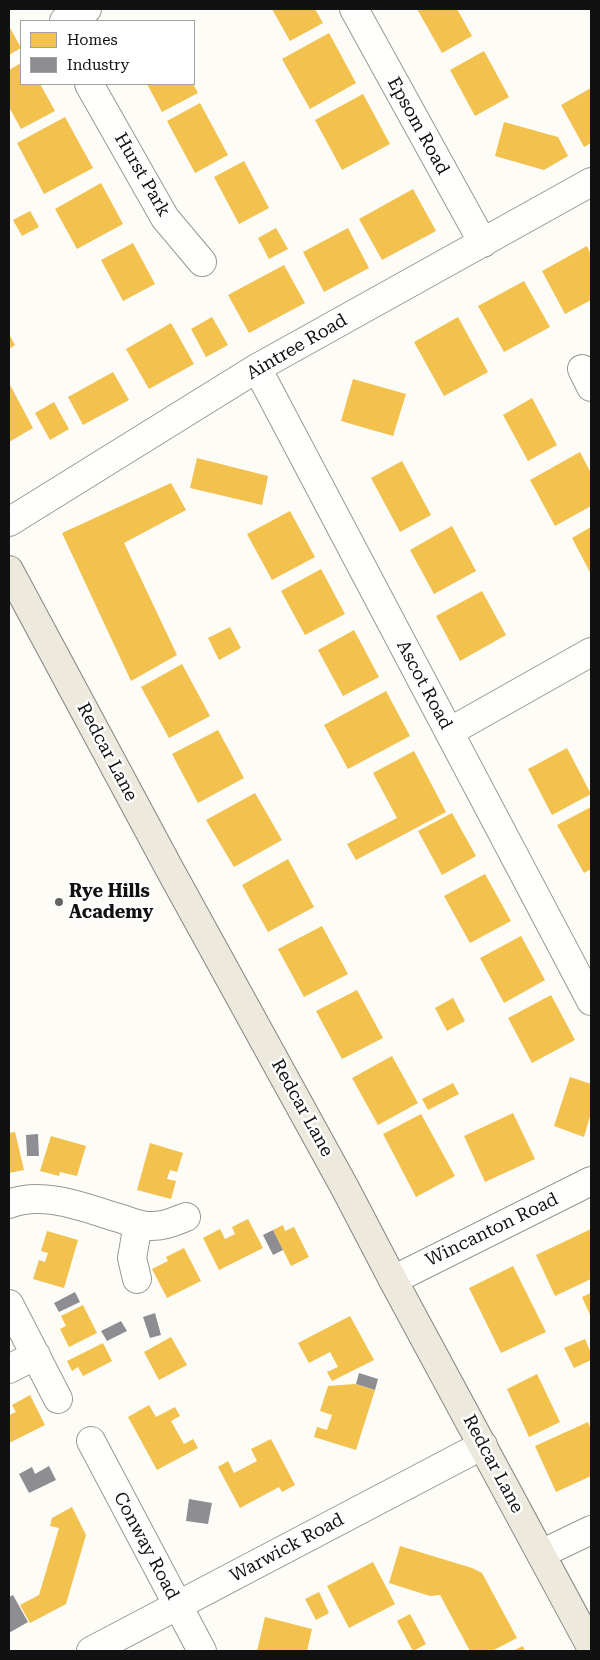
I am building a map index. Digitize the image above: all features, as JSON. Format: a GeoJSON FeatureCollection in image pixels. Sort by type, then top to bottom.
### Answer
{"type":"FeatureCollection","features":[{"type":"Feature","properties":{"kind":"main road","name":"Redcar Lane"},"geometry":{"type":"LineString","coordinates":[[9,570],[169,868],[341,1179],[393,1280],[591,1647]]}},
{"type":"Feature","properties":{"kind":"street"},"geometry":{"type":"LineString","coordinates":[[47,9],[53,20]]}},
{"type":"Feature","properties":{"kind":"street"},"geometry":{"type":"LineString","coordinates":[[66,20],[87,9]]}},
{"type":"Feature","properties":{"kind":"street","name":"Epsom Road"},"geometry":{"type":"LineString","coordinates":[[354,9],[483,243]]}},
{"type":"Feature","properties":{"kind":"street","name":"Hurst Park"},"geometry":{"type":"LineString","coordinates":[[90,85],[165,218],[202,262]]}},
{"type":"Feature","properties":{"kind":"street","name":"Aintree Road"},"geometry":{"type":"LineString","coordinates":[[9,522],[258,368],[591,182]]}},
{"type":"Feature","properties":{"kind":"street","name":"Ascot Road"},"geometry":{"type":"LineString","coordinates":[[258,368],[591,1001]]}},
{"type":"Feature","properties":{"kind":"street"},"geometry":{"type":"LineString","coordinates":[[450,732],[591,652]]}},
{"type":"Feature","properties":{"kind":"street","name":"Wincanton Road"},"geometry":{"type":"LineString","coordinates":[[393,1280],[591,1181]]}},
{"type":"Feature","properties":{"kind":"street"},"geometry":{"type":"LineString","coordinates":[[9,1204],[16,1201],[53,1200],[147,1226],[165,1225],[186,1217]]}},
{"type":"Feature","properties":{"kind":"street"},"geometry":{"type":"LineString","coordinates":[[137,1279],[132,1258],[138,1224]]}},
{"type":"Feature","properties":{"kind":"street"},"geometry":{"type":"LineString","coordinates":[[9,1304],[58,1399]]}},
{"type":"Feature","properties":{"kind":"street"},"geometry":{"type":"LineString","coordinates":[[9,1369],[36,1356]]}},
{"type":"Feature","properties":{"kind":"street","name":"Conway Road"},"geometry":{"type":"LineString","coordinates":[[90,1441],[202,1651]]}},
{"type":"Feature","properties":{"kind":"street","name":"Warwick Road"},"geometry":{"type":"LineString","coordinates":[[91,1651],[482,1445]]}},
{"type":"Feature","properties":{"kind":"street"},"geometry":{"type":"LineString","coordinates":[[541,1554],[591,1530]]}},
{"type":"Feature","properties":{"kind":"building: Homes"},"geometry":{"type":"Polygon","coordinates":[[[272,9],[315,9],[323,23],[290,41],[272,9]]]}},
{"type":"Feature","properties":{"kind":"building: Homes"},"geometry":{"type":"Polygon","coordinates":[[[417,9],[457,9],[472,36],[442,53],[417,9]]]}},
{"type":"Feature","properties":{"kind":"building: Homes"},"geometry":{"type":"Polygon","coordinates":[[[9,26],[20,49],[9,55],[9,26]]]}},
{"type":"Feature","properties":{"kind":"building: Homes"},"geometry":{"type":"Polygon","coordinates":[[[329,33],[356,83],[310,109],[282,59],[329,33]]]}},
{"type":"Feature","properties":{"kind":"building: Homes"},"geometry":{"type":"Polygon","coordinates":[[[484,51],[509,97],[475,116],[450,70],[484,51]]]}},
{"type":"Feature","properties":{"kind":"building: Homes"},"geometry":{"type":"Polygon","coordinates":[[[20,64],[20,85],[41,85],[55,111],[21,129],[9,107],[9,70],[20,64]]]}},
{"type":"Feature","properties":{"kind":"building: Homes"},"geometry":{"type":"Polygon","coordinates":[[[148,85],[194,85],[198,93],[162,112],[148,85]]]}},
{"type":"Feature","properties":{"kind":"building: Homes"},"geometry":{"type":"Polygon","coordinates":[[[591,88],[591,143],[584,147],[561,105],[591,88]]]}},
{"type":"Feature","properties":{"kind":"building: Homes"},"geometry":{"type":"Polygon","coordinates":[[[363,94],[390,144],[342,170],[315,120],[363,94]]]}},
{"type":"Feature","properties":{"kind":"building: Homes"},"geometry":{"type":"Polygon","coordinates":[[[200,103],[228,155],[195,173],[167,121],[200,103]]]}},
{"type":"Feature","properties":{"kind":"building: Homes"},"geometry":{"type":"Polygon","coordinates":[[[65,117],[93,168],[44,194],[17,143],[65,117]]]}},
{"type":"Feature","properties":{"kind":"building: Homes"},"geometry":{"type":"Polygon","coordinates":[[[504,122],[558,137],[568,156],[544,170],[495,156],[504,122]]]}},
{"type":"Feature","properties":{"kind":"building: Homes"},"geometry":{"type":"Polygon","coordinates":[[[244,161],[269,208],[239,224],[214,177],[244,161]]]}},
{"type":"Feature","properties":{"kind":"building: Homes"},"geometry":{"type":"Polygon","coordinates":[[[101,183],[123,224],[77,249],[55,209],[101,183]]]}},
{"type":"Feature","properties":{"kind":"building: Homes"},"geometry":{"type":"Polygon","coordinates":[[[413,189],[436,231],[382,260],[359,219],[413,189]]]}},
{"type":"Feature","properties":{"kind":"building: Homes"},"geometry":{"type":"Polygon","coordinates":[[[30,211],[39,227],[22,236],[13,220],[30,211]]]}},
{"type":"Feature","properties":{"kind":"building: Homes"},"geometry":{"type":"Polygon","coordinates":[[[276,228],[288,249],[269,259],[258,238],[276,228]]]}},
{"type":"Feature","properties":{"kind":"building: Homes"},"geometry":{"type":"Polygon","coordinates":[[[348,228],[369,268],[324,292],[303,252],[348,228]]]}},
{"type":"Feature","properties":{"kind":"building: Homes"},"geometry":{"type":"Polygon","coordinates":[[[133,243],[155,284],[123,301],[101,260],[133,243]]]}},
{"type":"Feature","properties":{"kind":"building: Homes"},"geometry":{"type":"Polygon","coordinates":[[[587,246],[591,255],[591,300],[565,314],[542,271],[587,246]]]}},
{"type":"Feature","properties":{"kind":"building: Homes"},"geometry":{"type":"Polygon","coordinates":[[[284,265],[305,303],[249,333],[228,295],[284,265]]]}},
{"type":"Feature","properties":{"kind":"building: Homes"},"geometry":{"type":"Polygon","coordinates":[[[524,281],[550,327],[504,352],[478,306],[524,281]]]}},
{"type":"Feature","properties":{"kind":"building: Homes"},"geometry":{"type":"Polygon","coordinates":[[[212,317],[228,345],[206,357],[191,329],[212,317]]]}},
{"type":"Feature","properties":{"kind":"building: Homes"},"geometry":{"type":"Polygon","coordinates":[[[458,317],[488,372],[444,396],[414,342],[458,317]]]}},
{"type":"Feature","properties":{"kind":"building: Homes"},"geometry":{"type":"Polygon","coordinates":[[[171,323],[194,364],[149,389],[126,349],[171,323]]]}},
{"type":"Feature","properties":{"kind":"building: Homes"},"geometry":{"type":"Polygon","coordinates":[[[9,334],[15,345],[9,349],[9,334]]]}},
{"type":"Feature","properties":{"kind":"building: Homes"},"geometry":{"type":"Polygon","coordinates":[[[113,372],[129,400],[83,425],[68,397],[113,372]]]}},
{"type":"Feature","properties":{"kind":"building: Homes"},"geometry":{"type":"Polygon","coordinates":[[[353,379],[406,394],[393,436],[341,421],[353,379]]]}},
{"type":"Feature","properties":{"kind":"building: Homes"},"geometry":{"type":"Polygon","coordinates":[[[9,383],[33,428],[9,442],[9,383]]]}},
{"type":"Feature","properties":{"kind":"building: Homes"},"geometry":{"type":"Polygon","coordinates":[[[532,398],[557,445],[528,461],[503,415],[532,398]]]}},
{"type":"Feature","properties":{"kind":"building: Homes"},"geometry":{"type":"Polygon","coordinates":[[[54,402],[69,429],[50,440],[35,413],[54,402]]]}},
{"type":"Feature","properties":{"kind":"building: Homes"},"geometry":{"type":"Polygon","coordinates":[[[580,452],[591,473],[591,506],[555,526],[530,480],[580,452]]]}},
{"type":"Feature","properties":{"kind":"building: Homes"},"geometry":{"type":"Polygon","coordinates":[[[197,458],[268,476],[262,505],[190,488],[197,458]]]}},
{"type":"Feature","properties":{"kind":"building: Homes"},"geometry":{"type":"Polygon","coordinates":[[[402,461],[431,515],[400,532],[371,478],[402,461]]]}},
{"type":"Feature","properties":{"kind":"building: Homes"},"geometry":{"type":"Polygon","coordinates":[[[171,483],[186,510],[124,543],[177,655],[131,681],[62,533],[171,483]]]}},
{"type":"Feature","properties":{"kind":"building: Homes"},"geometry":{"type":"Polygon","coordinates":[[[290,511],[315,557],[272,580],[247,534],[290,511]]]}},
{"type":"Feature","properties":{"kind":"building: Homes"},"geometry":{"type":"Polygon","coordinates":[[[452,526],[476,571],[434,594],[410,550],[452,526]]]}},
{"type":"Feature","properties":{"kind":"building: Homes"},"geometry":{"type":"Polygon","coordinates":[[[591,527],[591,574],[572,538],[591,527]]]}},
{"type":"Feature","properties":{"kind":"building: Homes"},"geometry":{"type":"Polygon","coordinates":[[[321,569],[345,614],[305,635],[281,591],[321,569]]]}},
{"type":"Feature","properties":{"kind":"building: Homes"},"geometry":{"type":"Polygon","coordinates":[[[482,591],[506,635],[460,661],[436,616],[482,591]]]}},
{"type":"Feature","properties":{"kind":"building: Homes"},"geometry":{"type":"Polygon","coordinates":[[[230,627],[241,648],[219,660],[208,638],[230,627]]]}},
{"type":"Feature","properties":{"kind":"building: Homes"},"geometry":{"type":"Polygon","coordinates":[[[354,630],[379,677],[343,696],[318,650],[354,630]]]}},
{"type":"Feature","properties":{"kind":"building: Homes"},"geometry":{"type":"Polygon","coordinates":[[[182,664],[210,716],[169,738],[141,687],[182,664]]]}},
{"type":"Feature","properties":{"kind":"building: Homes"},"geometry":{"type":"Polygon","coordinates":[[[386,691],[410,736],[348,769],[324,725],[386,691]]]}},
{"type":"Feature","properties":{"kind":"building: Homes"},"geometry":{"type":"Polygon","coordinates":[[[218,730],[244,778],[198,803],[172,754],[218,730]]]}},
{"type":"Feature","properties":{"kind":"building: Homes"},"geometry":{"type":"Polygon","coordinates":[[[567,748],[591,794],[552,815],[528,769],[567,748]]]}},
{"type":"Feature","properties":{"kind":"building: Homes"},"geometry":{"type":"Polygon","coordinates":[[[414,751],[446,812],[356,860],[347,844],[397,818],[373,773],[414,751]]]}},
{"type":"Feature","properties":{"kind":"building: Homes"},"geometry":{"type":"Polygon","coordinates":[[[255,793],[282,840],[234,867],[206,820],[255,793]]]}},
{"type":"Feature","properties":{"kind":"building: Homes"},"geometry":{"type":"Polygon","coordinates":[[[591,807],[591,869],[584,873],[557,825],[591,807]]]}},
{"type":"Feature","properties":{"kind":"building: Homes"},"geometry":{"type":"Polygon","coordinates":[[[452,813],[476,856],[442,875],[418,831],[452,813]]]}},
{"type":"Feature","properties":{"kind":"building: Homes"},"geometry":{"type":"Polygon","coordinates":[[[288,859],[314,907],[268,932],[242,885],[288,859]]]}},
{"type":"Feature","properties":{"kind":"building: Homes"},"geometry":{"type":"Polygon","coordinates":[[[485,874],[511,921],[470,943],[444,896],[485,874]]]}},
{"type":"Feature","properties":{"kind":"building: Homes"},"geometry":{"type":"Polygon","coordinates":[[[322,926],[348,974],[304,997],[278,949],[322,926]]]}},
{"type":"Feature","properties":{"kind":"building: Homes"},"geometry":{"type":"Polygon","coordinates":[[[521,936],[545,980],[504,1003],[480,958],[521,936]]]}},
{"type":"Feature","properties":{"kind":"building: Homes"},"geometry":{"type":"Polygon","coordinates":[[[357,990],[383,1038],[342,1059],[316,1011],[357,990]]]}},
{"type":"Feature","properties":{"kind":"building: Homes"},"geometry":{"type":"Polygon","coordinates":[[[551,995],[575,1040],[532,1063],[508,1018],[551,995]]]}},
{"type":"Feature","properties":{"kind":"building: Homes"},"geometry":{"type":"Polygon","coordinates":[[[453,998],[465,1021],[447,1031],[435,1008],[453,998]]]}},
{"type":"Feature","properties":{"kind":"building: Homes"},"geometry":{"type":"Polygon","coordinates":[[[392,1056],[418,1103],[378,1125],[352,1078],[392,1056]]]}},
{"type":"Feature","properties":{"kind":"building: Homes"},"geometry":{"type":"Polygon","coordinates":[[[570,1077],[591,1084],[591,1113],[584,1137],[554,1126],[570,1077]]]}},
{"type":"Feature","properties":{"kind":"building: Homes"},"geometry":{"type":"Polygon","coordinates":[[[453,1083],[459,1094],[428,1110],[422,1099],[453,1083]]]}},
{"type":"Feature","properties":{"kind":"building: Homes"},"geometry":{"type":"Polygon","coordinates":[[[513,1113],[535,1159],[485,1182],[464,1136],[513,1113]]]}},
{"type":"Feature","properties":{"kind":"building: Homes"},"geometry":{"type":"Polygon","coordinates":[[[421,1114],[455,1176],[416,1197],[383,1134],[421,1114]]]}},
{"type":"Feature","properties":{"kind":"building: Homes"},"geometry":{"type":"Polygon","coordinates":[[[15,1132],[24,1170],[9,1173],[9,1133],[15,1132]]]}},
{"type":"Feature","properties":{"kind":"building: Homes"},"geometry":{"type":"Polygon","coordinates":[[[51,1136],[86,1146],[77,1176],[60,1172],[59,1176],[40,1171],[51,1136]]]}},
{"type":"Feature","properties":{"kind":"building: Homes"},"geometry":{"type":"Polygon","coordinates":[[[150,1143],[183,1153],[177,1172],[170,1170],[167,1179],[176,1181],[171,1199],[137,1190],[150,1143]]]}},
{"type":"Feature","properties":{"kind":"building: Homes"},"geometry":{"type":"Polygon","coordinates":[[[248,1219],[263,1248],[219,1270],[203,1238],[220,1229],[225,1239],[235,1234],[232,1227],[248,1219]]]}},
{"type":"Feature","properties":{"kind":"building: Homes"},"geometry":{"type":"Polygon","coordinates":[[[283,1225],[285,1231],[294,1227],[309,1257],[291,1266],[273,1230],[283,1225]]]}},
{"type":"Feature","properties":{"kind":"building: Homes"},"geometry":{"type":"Polygon","coordinates":[[[591,1229],[591,1279],[555,1296],[536,1255],[591,1229]]]}},
{"type":"Feature","properties":{"kind":"building: Homes"},"geometry":{"type":"Polygon","coordinates":[[[47,1231],[78,1240],[64,1288],[33,1279],[39,1260],[45,1262],[48,1253],[41,1251],[47,1231]]]}},
{"type":"Feature","properties":{"kind":"building: Homes"},"geometry":{"type":"Polygon","coordinates":[[[184,1248],[201,1281],[167,1298],[152,1269],[168,1261],[166,1257],[184,1248]]]}},
{"type":"Feature","properties":{"kind":"building: Homes"},"geometry":{"type":"Polygon","coordinates":[[[513,1266],[546,1332],[501,1353],[469,1288],[513,1266]]]}},
{"type":"Feature","properties":{"kind":"building: Homes"},"geometry":{"type":"Polygon","coordinates":[[[591,1293],[591,1317],[582,1297],[591,1293]]]}},
{"type":"Feature","properties":{"kind":"building: Homes"},"geometry":{"type":"Polygon","coordinates":[[[83,1305],[97,1333],[69,1347],[60,1329],[66,1326],[61,1316],[83,1305]]]}},
{"type":"Feature","properties":{"kind":"building: Homes"},"geometry":{"type":"Polygon","coordinates":[[[350,1316],[374,1360],[332,1381],[327,1372],[338,1367],[330,1352],[309,1363],[298,1343],[350,1316]]]}},
{"type":"Feature","properties":{"kind":"building: Homes"},"geometry":{"type":"Polygon","coordinates":[[[171,1337],[187,1365],[159,1380],[144,1352],[171,1337]]]}},
{"type":"Feature","properties":{"kind":"building: Homes"},"geometry":{"type":"Polygon","coordinates":[[[585,1339],[591,1353],[591,1360],[574,1368],[564,1348],[585,1339]]]}},
{"type":"Feature","properties":{"kind":"building: Homes"},"geometry":{"type":"Polygon","coordinates":[[[103,1343],[112,1361],[83,1376],[78,1367],[72,1371],[67,1361],[103,1343]]]}},
{"type":"Feature","properties":{"kind":"building: Homes"},"geometry":{"type":"Polygon","coordinates":[[[537,1374],[560,1422],[529,1437],[507,1389],[537,1374]]]}},
{"type":"Feature","properties":{"kind":"building: Homes"},"geometry":{"type":"Polygon","coordinates":[[[355,1384],[375,1390],[356,1450],[314,1437],[317,1427],[327,1430],[332,1415],[320,1411],[328,1386],[355,1384]]]}},
{"type":"Feature","properties":{"kind":"building: Homes"},"geometry":{"type":"Polygon","coordinates":[[[30,1395],[45,1425],[9,1443],[9,1415],[16,1412],[12,1405],[30,1395]]]}},
{"type":"Feature","properties":{"kind":"building: Homes"},"geometry":{"type":"Polygon","coordinates":[[[149,1405],[156,1417],[175,1407],[180,1416],[171,1421],[184,1444],[193,1439],[198,1448],[157,1470],[128,1417],[149,1405]]]}},
{"type":"Feature","properties":{"kind":"building: Homes"},"geometry":{"type":"Polygon","coordinates":[[[588,1422],[591,1430],[591,1476],[556,1492],[535,1446],[588,1422]]]}},
{"type":"Feature","properties":{"kind":"building: Homes"},"geometry":{"type":"Polygon","coordinates":[[[271,1439],[295,1485],[282,1492],[279,1487],[240,1508],[218,1467],[228,1461],[234,1473],[257,1461],[251,1449],[271,1439]]]}},
{"type":"Feature","properties":{"kind":"building: Homes"},"geometry":{"type":"Polygon","coordinates":[[[72,1507],[86,1535],[66,1604],[30,1623],[20,1605],[39,1595],[59,1528],[50,1526],[52,1518],[72,1507]]]}},
{"type":"Feature","properties":{"kind":"building: Homes"},"geometry":{"type":"Polygon","coordinates":[[[400,1546],[472,1568],[482,1573],[517,1638],[492,1651],[470,1651],[440,1595],[430,1596],[389,1583],[400,1546]]]}},
{"type":"Feature","properties":{"kind":"building: Homes"},"geometry":{"type":"Polygon","coordinates":[[[373,1562],[395,1604],[349,1628],[327,1586],[373,1562]]]}},
{"type":"Feature","properties":{"kind":"building: Homes"},"geometry":{"type":"Polygon","coordinates":[[[319,1592],[329,1613],[316,1620],[305,1599],[319,1592]]]}},
{"type":"Feature","properties":{"kind":"building: Homes"},"geometry":{"type":"Polygon","coordinates":[[[410,1614],[426,1644],[413,1651],[397,1621],[410,1614]]]}},
{"type":"Feature","properties":{"kind":"building: Homes"},"geometry":{"type":"Polygon","coordinates":[[[265,1617],[312,1629],[307,1651],[257,1651],[265,1617]]]}},
{"type":"Feature","properties":{"kind":"building: Homes"},"geometry":{"type":"Polygon","coordinates":[[[523,1646],[525,1651],[513,1651],[523,1646]]]}},
{"type":"Feature","properties":{"kind":"building: Industry"},"geometry":{"type":"Polygon","coordinates":[[[38,1134],[39,1156],[27,1156],[26,1135],[38,1134]]]}},
{"type":"Feature","properties":{"kind":"building: Industry"},"geometry":{"type":"Polygon","coordinates":[[[273,1230],[283,1250],[273,1255],[263,1235],[273,1230]]]}},
{"type":"Feature","properties":{"kind":"building: Industry"},"geometry":{"type":"Polygon","coordinates":[[[75,1292],[80,1302],[59,1312],[54,1303],[75,1292]]]}},
{"type":"Feature","properties":{"kind":"building: Industry"},"geometry":{"type":"Polygon","coordinates":[[[155,1313],[161,1335],[150,1338],[143,1317],[155,1313]]]}},
{"type":"Feature","properties":{"kind":"building: Industry"},"geometry":{"type":"Polygon","coordinates":[[[121,1321],[127,1331],[107,1341],[101,1331],[121,1321]]]}},
{"type":"Feature","properties":{"kind":"building: Industry"},"geometry":{"type":"Polygon","coordinates":[[[359,1373],[378,1379],[375,1390],[356,1384],[359,1373]]]}},
{"type":"Feature","properties":{"kind":"building: Industry"},"geometry":{"type":"Polygon","coordinates":[[[49,1466],[56,1480],[29,1493],[19,1474],[32,1467],[35,1474],[49,1466]]]}},
{"type":"Feature","properties":{"kind":"building: Industry"},"geometry":{"type":"Polygon","coordinates":[[[189,1499],[212,1503],[208,1524],[186,1521],[189,1499]]]}},
{"type":"Feature","properties":{"kind":"building: Industry"},"geometry":{"type":"Polygon","coordinates":[[[13,1595],[28,1622],[9,1633],[9,1597],[13,1595]]]}},
{"type":"Feature","properties":{"kind":"place","name":"Rye Hills Academy"},"geometry":{"type":"Point","coordinates":[59,902]}}]}
